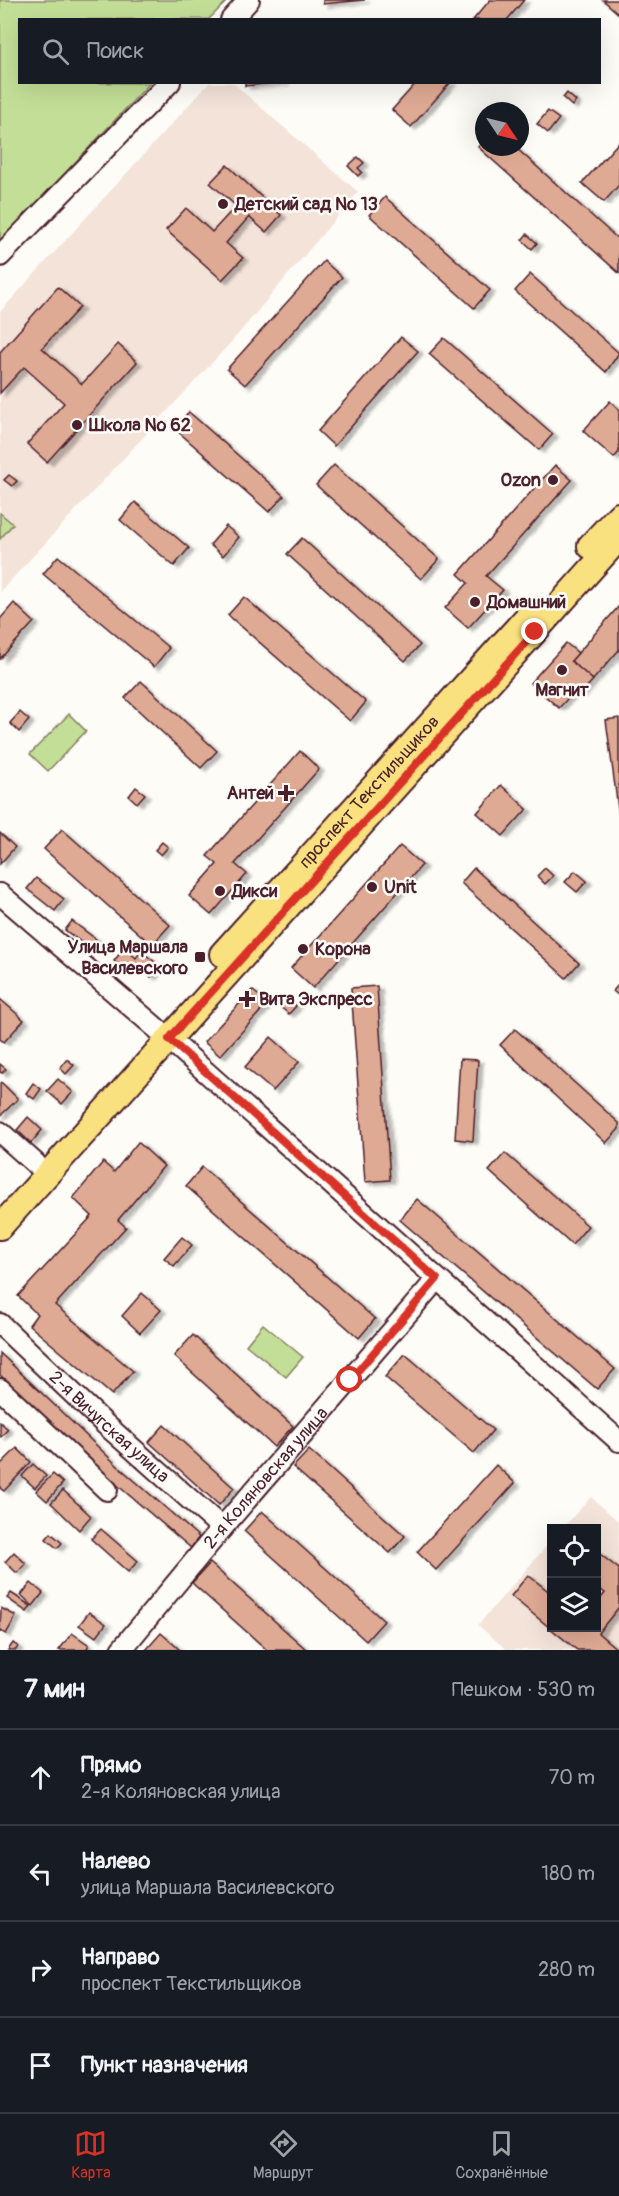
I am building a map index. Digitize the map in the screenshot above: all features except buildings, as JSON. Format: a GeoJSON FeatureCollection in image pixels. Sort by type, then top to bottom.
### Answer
{"type":"FeatureCollection","features":[{"type":"Feature","properties":{"kind":"main road","name":"проспект Текстильщиков"},"geometry":{"type":"LineString","coordinates":[[0,1227],[162,1034],[619,515]]}},
{"type":"Feature","properties":{"kind":"main road","name":"проспект Текстильщиков"},"geometry":{"type":"LineString","coordinates":[[0,1203],[162,1034],[619,538]]}},
{"type":"Feature","properties":{"kind":"street"},"geometry":{"type":"LineString","coordinates":[[233,18],[249,0]]}},
{"type":"Feature","properties":{"kind":"street"},"geometry":{"type":"LineString","coordinates":[[0,256],[169,84]]}},
{"type":"Feature","properties":{"kind":"street"},"geometry":{"type":"LineString","coordinates":[[0,894],[162,1034],[619,1441]]}},
{"type":"Feature","properties":{"kind":"street"},"geometry":{"type":"LineString","coordinates":[[0,1132],[36,1164]]}},
{"type":"Feature","properties":{"kind":"street","name":"2-я Коляновская улица"},"geometry":{"type":"LineString","coordinates":[[121,1650],[222,1528],[437,1279]]}},
{"type":"Feature","properties":{"kind":"street","name":"2-я Вичугская улица"},"geometry":{"type":"LineString","coordinates":[[0,1324],[106,1425],[222,1528]]}},
{"type":"Feature","properties":{"kind":"street"},"geometry":{"type":"LineString","coordinates":[[0,1389],[107,1490]]}},
{"type":"Feature","properties":{"kind":"shaded area"},"geometry":{"type":"Polygon","coordinates":[[[208,84],[234,84],[358,192],[234,339],[0,592],[0,312],[208,84]]]}},
{"type":"Feature","properties":{"kind":"shaded area"},"geometry":{"type":"Polygon","coordinates":[[[591,1497],[619,1522],[619,1650],[507,1650],[478,1625],[547,1546],[547,1632],[601,1632],[601,1524],[567,1524],[591,1497]]]}},
{"type":"Feature","properties":{"kind":"green space"},"geometry":{"type":"Polygon","coordinates":[[[0,0],[228,0],[210,18],[18,18],[18,84],[149,84],[0,242],[0,0]]]}},
{"type":"Feature","properties":{"kind":"green space"},"geometry":{"type":"Polygon","coordinates":[[[0,513],[13,524],[0,539],[0,513]]]}},
{"type":"Feature","properties":{"kind":"green space"},"geometry":{"type":"Polygon","coordinates":[[[69,714],[86,731],[48,771],[30,754],[69,714]]]}},
{"type":"Feature","properties":{"kind":"green space"},"geometry":{"type":"Polygon","coordinates":[[[263,1324],[303,1357],[286,1377],[246,1345],[263,1324]]]}},
{"type":"Feature","properties":{"kind":"place","name":"Детский сад № 13"},"geometry":{"type":"Point","coordinates":[223,204]}},
{"type":"Feature","properties":{"kind":"place","name":"Школа № 62"},"geometry":{"type":"Point","coordinates":[77,425]}},
{"type":"Feature","properties":{"kind":"place","name":"Ozon"},"geometry":{"type":"Point","coordinates":[553,480]}},
{"type":"Feature","properties":{"kind":"place","name":"Домашний"},"geometry":{"type":"Point","coordinates":[475,602]}},
{"type":"Feature","properties":{"kind":"place","name":"Магнит"},"geometry":{"type":"Point","coordinates":[562,670]}},
{"type":"Feature","properties":{"kind":"place","name":"Антей"},"geometry":{"type":"Point","coordinates":[286,793]}},
{"type":"Feature","properties":{"kind":"place","name":"Unit"},"geometry":{"type":"Point","coordinates":[372,887]}},
{"type":"Feature","properties":{"kind":"place","name":"Дикси"},"geometry":{"type":"Point","coordinates":[220,891]}},
{"type":"Feature","properties":{"kind":"place","name":"Корона"},"geometry":{"type":"Point","coordinates":[303,949]}},
{"type":"Feature","properties":{"kind":"place","name":"Улица Маршала Василевского"},"geometry":{"type":"Point","coordinates":[200,957]}},
{"type":"Feature","properties":{"kind":"place","name":"Вита Экспресс"},"geometry":{"type":"Point","coordinates":[247,999]}},
{"type":"Feature","properties":{"kind":"route"},"geometry":{"type":"LineString","coordinates":[[350,1380],[437,1279],[169,1039],[535,632]]}}]}
